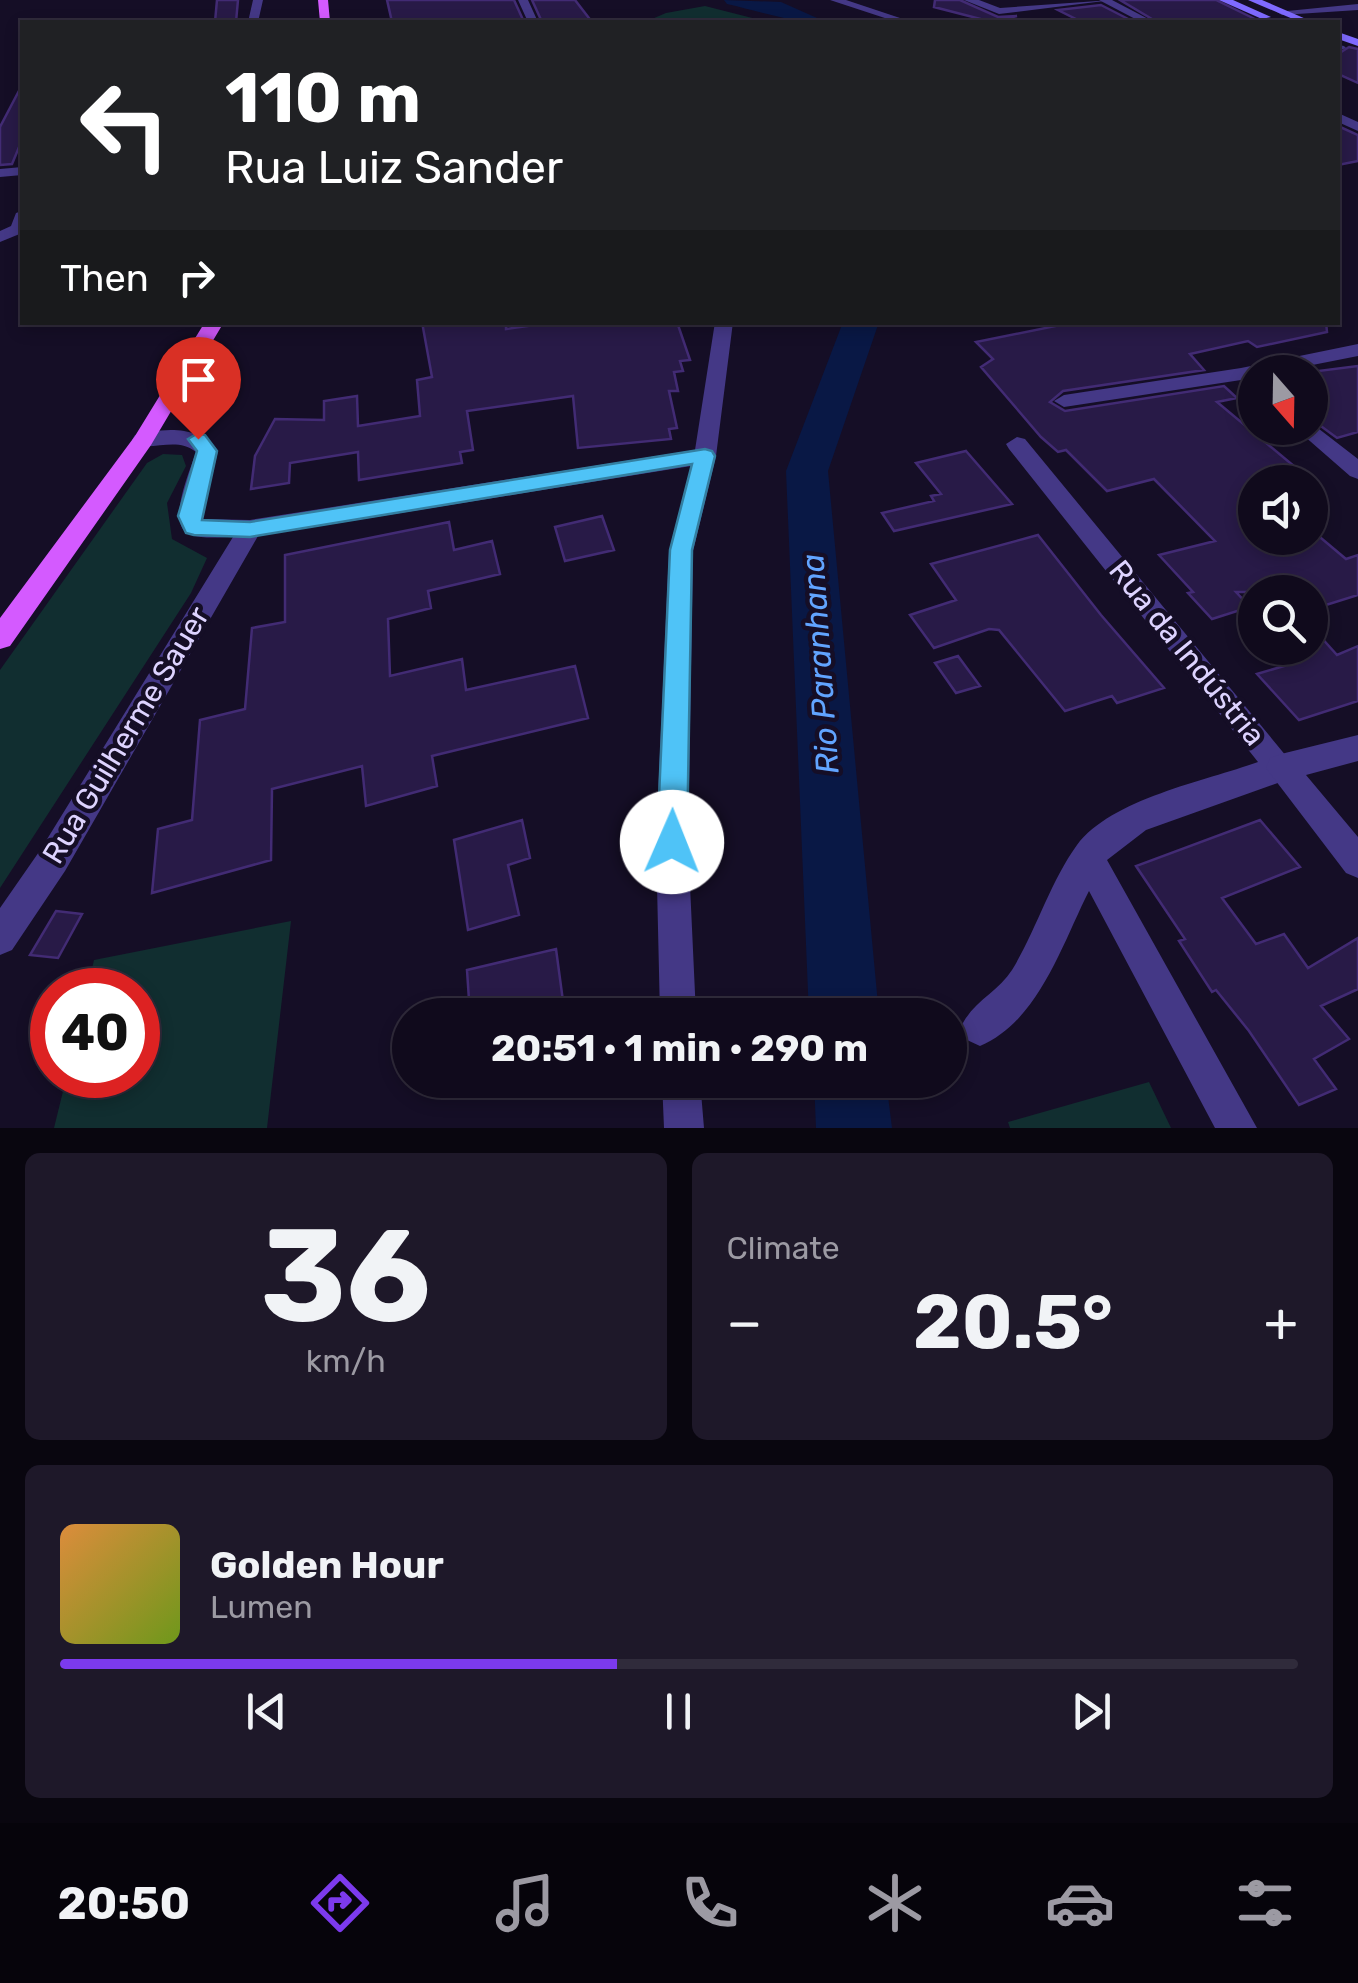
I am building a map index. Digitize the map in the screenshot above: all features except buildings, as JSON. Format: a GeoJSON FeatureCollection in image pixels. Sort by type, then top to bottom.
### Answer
{"type":"FeatureCollection","features":[{"type":"Feature","properties":{"kind":"main road"},"geometry":{"type":"LineString","coordinates":[[1224,0],[1280,17]]}},
{"type":"Feature","properties":{"kind":"main road"},"geometry":{"type":"LineString","coordinates":[[1253,0],[1280,17]]}},
{"type":"Feature","properties":{"kind":"main road"},"geometry":{"type":"LineString","coordinates":[[1342,43],[1358,55]]}},
{"type":"Feature","properties":{"kind":"main road"},"geometry":{"type":"LineString","coordinates":[[0,638],[144,440],[213,325]]}},
{"type":"Feature","properties":{"kind":"street"},"geometry":{"type":"LineString","coordinates":[[835,0],[900,20]]}},
{"type":"Feature","properties":{"kind":"street"},"geometry":{"type":"LineString","coordinates":[[969,0],[999,11],[1105,0],[1146,20]]}},
{"type":"Feature","properties":{"kind":"street"},"geometry":{"type":"LineString","coordinates":[[1280,17],[1358,8]]}},
{"type":"Feature","properties":{"kind":"street"},"geometry":{"type":"LineString","coordinates":[[0,237],[20,222]]}},
{"type":"Feature","properties":{"kind":"street"},"geometry":{"type":"LineString","coordinates":[[677,998],[672,842],[681,550],[705,456],[724,325]]}},
{"type":"Feature","properties":{"kind":"street"},"geometry":{"type":"LineString","coordinates":[[1328,358],[1358,350]]}},
{"type":"Feature","properties":{"kind":"street"},"geometry":{"type":"LineString","coordinates":[[1064,401],[1238,381]]}},
{"type":"Feature","properties":{"kind":"street"},"geometry":{"type":"LineString","coordinates":[[144,440],[186,436],[198,439],[207,451],[189,516],[194,527],[250,530],[705,456]]}},
{"type":"Feature","properties":{"kind":"street","name":"Rua da Indústria"},"geometry":{"type":"LineString","coordinates":[[1017,444],[1358,862]]}},
{"type":"Feature","properties":{"kind":"street"},"geometry":{"type":"LineString","coordinates":[[1327,445],[1358,471]]}},
{"type":"Feature","properties":{"kind":"street","name":"Rua Guilherme Sauer"},"geometry":{"type":"LineString","coordinates":[[0,938],[53,860],[250,530]]}},
{"type":"Feature","properties":{"kind":"street"},"geometry":{"type":"LineString","coordinates":[[980,1026],[1023,986],[1088,857],[1107,836],[1136,819],[1281,768],[1358,748]]}},
{"type":"Feature","properties":{"kind":"street"},"geometry":{"type":"LineString","coordinates":[[1088,857],[1237,1128]]}},
{"type":"Feature","properties":{"kind":"street"},"geometry":{"type":"LineString","coordinates":[[682,1098],[684,1128]]}},
{"type":"Feature","properties":{"kind":"green space"},"geometry":{"type":"Polygon","coordinates":[[[705,6],[760,20],[650,20],[705,6]]]}},
{"type":"Feature","properties":{"kind":"green space"},"geometry":{"type":"Polygon","coordinates":[[[163,454],[182,455],[186,466],[167,503],[172,539],[207,558],[191,593],[0,888],[0,670],[147,463],[163,454]]]}},
{"type":"Feature","properties":{"kind":"green space"},"geometry":{"type":"Polygon","coordinates":[[[291,921],[267,1128],[54,1128],[61,1098],[160,1098],[160,968],[92,968],[94,960],[291,921]]]}},
{"type":"Feature","properties":{"kind":"green space"},"geometry":{"type":"Polygon","coordinates":[[[1149,1082],[1171,1128],[1010,1128],[1008,1122],[1149,1082]]]}},
{"type":"Feature","properties":{"kind":"waterway","name":"Rio Paranhana"},"geometry":{"type":"LineString","coordinates":[[734,0],[781,8],[811,20]]}},
{"type":"Feature","properties":{"kind":"waterway","name":"Rio Paranhana"},"geometry":{"type":"LineString","coordinates":[[843,998],[807,471],[860,325]]}},
{"type":"Feature","properties":{"kind":"waterway","name":"Rio Paranhana"},"geometry":{"type":"LineString","coordinates":[[852,1098],[854,1128]]}},
{"type":"Feature","properties":{"kind":"route"},"geometry":{"type":"LineString","coordinates":[[198,439],[207,451],[189,516],[194,527],[250,530],[705,456],[681,550],[672,842]]}}]}
